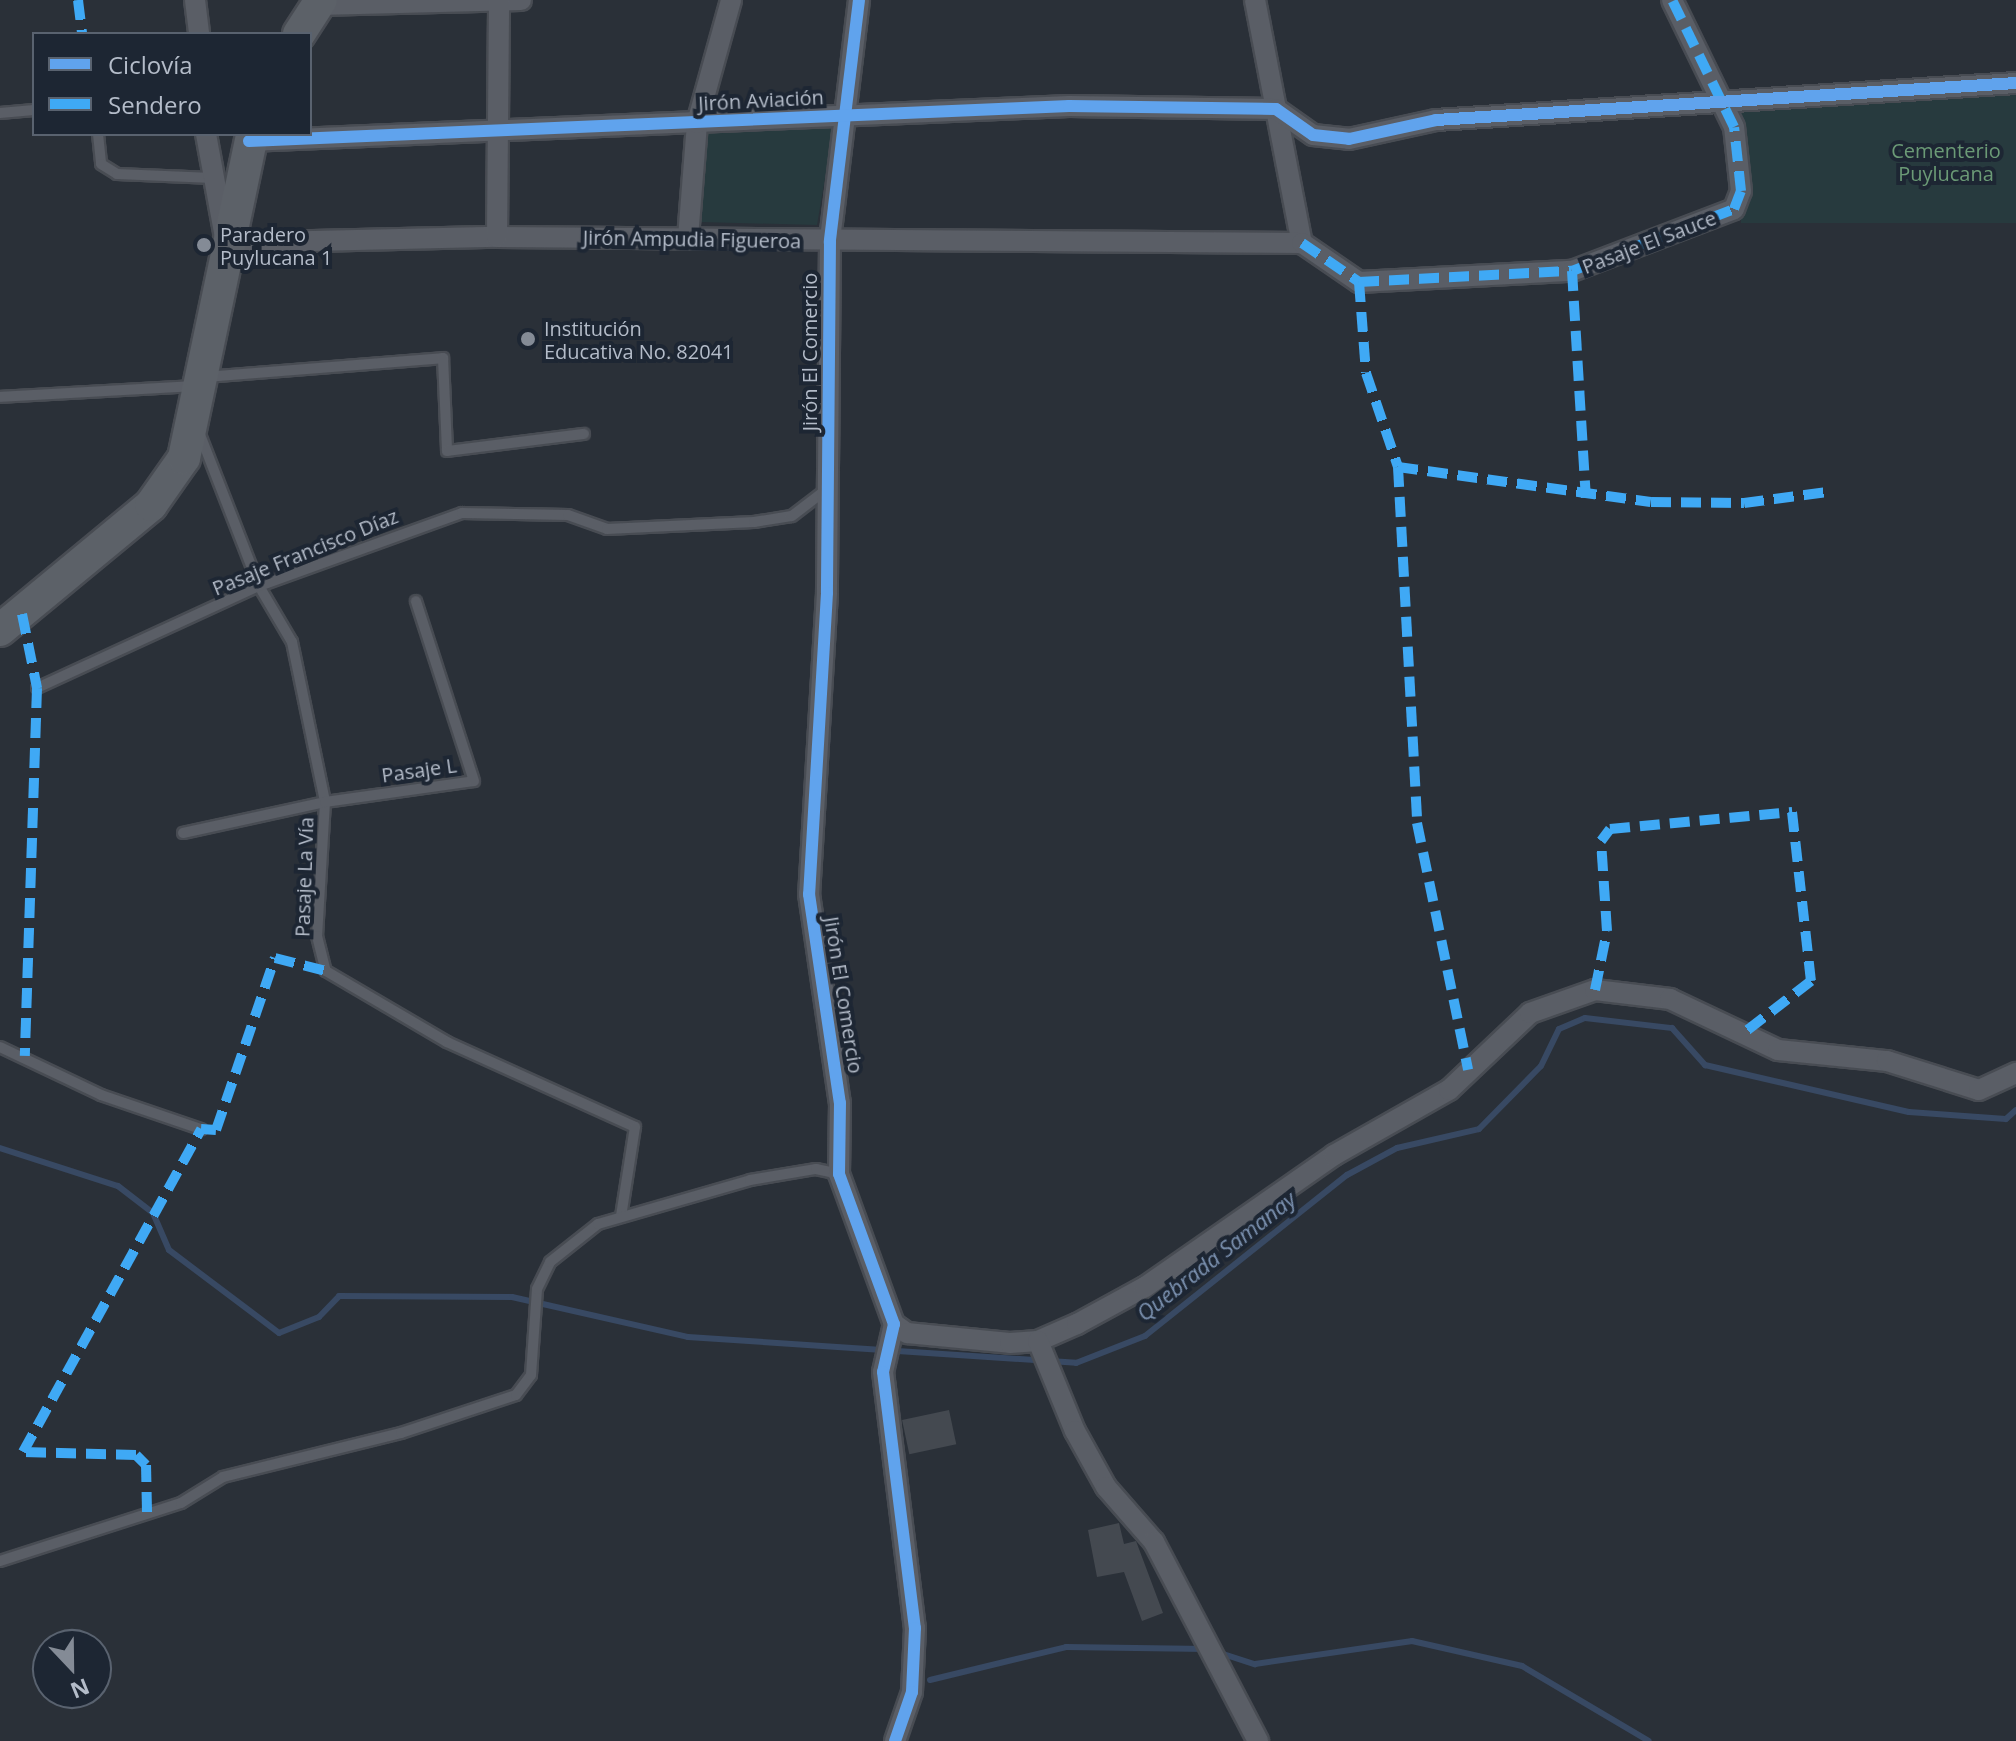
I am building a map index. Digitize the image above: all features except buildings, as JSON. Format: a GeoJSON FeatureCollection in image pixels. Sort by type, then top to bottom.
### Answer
{"type":"FeatureCollection","features":[{"type":"Feature","properties":{"kind":"main road"},"geometry":{"type":"LineString","coordinates":[[300,32],[320,2]]}},
{"type":"Feature","properties":{"kind":"main road"},"geometry":{"type":"LineString","coordinates":[[0,630],[151,505],[184,458],[250,137]]}},
{"type":"Feature","properties":{"kind":"street"},"geometry":{"type":"LineString","coordinates":[[195,0],[199,32]]}},
{"type":"Feature","properties":{"kind":"street"},"geometry":{"type":"LineString","coordinates":[[320,2],[514,0],[493,132],[497,237]]}},
{"type":"Feature","properties":{"kind":"street"},"geometry":{"type":"LineString","coordinates":[[688,238],[697,123],[731,0]]}},
{"type":"Feature","properties":{"kind":"street"},"geometry":{"type":"LineString","coordinates":[[850,115],[859,0]]}},
{"type":"Feature","properties":{"kind":"street"},"geometry":{"type":"LineString","coordinates":[[1255,0],[1302,243]]}},
{"type":"Feature","properties":{"kind":"street","name":"Pasaje El Sauce"},"geometry":{"type":"LineString","coordinates":[[1302,243],[1359,282],[1572,271],[1649,245],[1734,209],[1741,191],[1723,102],[1672,0]]}},
{"type":"Feature","properties":{"kind":"street"},"geometry":{"type":"LineString","coordinates":[[1276,109],[1313,135],[1349,139],[1436,120],[2016,83]]}},
{"type":"Feature","properties":{"kind":"street","name":"Jirón Aviación"},"geometry":{"type":"LineString","coordinates":[[312,136],[493,132],[850,115],[1276,109]]}},
{"type":"Feature","properties":{"kind":"street","name":"Jirón El Comercio"},"geometry":{"type":"LineString","coordinates":[[850,115],[830,241],[829,488],[809,881],[840,1103],[839,1174],[893,1331]]}},
{"type":"Feature","properties":{"kind":"street"},"geometry":{"type":"LineString","coordinates":[[206,136],[226,243]]}},
{"type":"Feature","properties":{"kind":"street","name":"Jirón Aviación"},"geometry":{"type":"LineString","coordinates":[[250,137],[299,136]]}},
{"type":"Feature","properties":{"kind":"street","name":"Jirón Ampudia Figueroa"},"geometry":{"type":"LineString","coordinates":[[226,243],[497,237],[1302,243]]}},
{"type":"Feature","properties":{"kind":"street"},"geometry":{"type":"LineString","coordinates":[[895,1741],[912,1692],[915,1628],[886,1363],[893,1331],[1042,1353],[1145,1287],[1334,1155],[1449,1090],[1530,1013],[1595,990],[1670,999],[1778,1050],[1887,1061],[1979,1090],[2016,1073]]}},
{"type":"Feature","properties":{"kind":"street"},"geometry":{"type":"LineString","coordinates":[[1042,1353],[1106,1487],[1154,1542],[1258,1741]]}},
{"type":"Feature","properties":{"kind":"lane"},"geometry":{"type":"LineString","coordinates":[[0,113],[32,110]]}},
{"type":"Feature","properties":{"kind":"lane"},"geometry":{"type":"LineString","coordinates":[[98,136],[101,164],[117,174],[213,178]]}},
{"type":"Feature","properties":{"kind":"lane"},"geometry":{"type":"LineString","coordinates":[[0,397],[443,358],[447,451],[584,434]]}},
{"type":"Feature","properties":{"kind":"lane","name":"Pasaje La Vía"},"geometry":{"type":"LineString","coordinates":[[194,419],[259,586],[292,642],[325,802],[317,936],[326,971],[447,1042],[635,1127],[621,1216]]}},
{"type":"Feature","properties":{"kind":"lane","name":"Pasaje Francisco Díaz"},"geometry":{"type":"LineString","coordinates":[[37,688],[259,586],[462,513],[568,515],[607,529],[754,522],[792,516],[829,488]]}},
{"type":"Feature","properties":{"kind":"lane","name":"Pasaje L"},"geometry":{"type":"LineString","coordinates":[[183,833],[325,802],[474,781],[416,601]]}},
{"type":"Feature","properties":{"kind":"lane"},"geometry":{"type":"LineString","coordinates":[[0,1047],[101,1095],[201,1129]]}},
{"type":"Feature","properties":{"kind":"lane"},"geometry":{"type":"LineString","coordinates":[[0,1561],[181,1503],[223,1477],[401,1433],[516,1395],[535,1355],[530,1319],[537,1289],[550,1262],[621,1216],[750,1180],[816,1169],[839,1174]]}},
{"type":"Feature","properties":{"kind":"green space","name":"Cementerio Puylucana"},"geometry":{"type":"Polygon","coordinates":[[[1741,89],[2016,89],[2016,223],[1741,223],[1741,89]]]}},
{"type":"Feature","properties":{"kind":"green space"},"geometry":{"type":"Polygon","coordinates":[[[834,126],[817,225],[700,222],[705,133],[834,126]]]}},
{"type":"Feature","properties":{"kind":"waterway","name":"Quebrada Samanay"},"geometry":{"type":"LineString","coordinates":[[0,1148],[118,1186],[153,1213],[169,1250],[279,1333],[319,1317],[339,1296],[512,1297],[688,1337],[1076,1363],[1145,1336],[1347,1175],[1397,1148],[1479,1129],[1541,1066],[1559,1029],[1585,1018],[1672,1028],[1705,1065],[1909,1112],[2006,1119],[2016,1110]]}},
{"type":"Feature","properties":{"kind":"waterway"},"geometry":{"type":"LineString","coordinates":[[1217,1652],[1255,1664],[1412,1641],[1522,1666],[1649,1741]]}},
{"type":"Feature","properties":{"kind":"waterway"},"geometry":{"type":"LineString","coordinates":[[930,1680],[1066,1647],[1206,1649]]}},
{"type":"Feature","properties":{"kind":"marked path"},"geometry":{"type":"LineString","coordinates":[[78,0],[82,32]]}},
{"type":"Feature","properties":{"kind":"marked path"},"geometry":{"type":"LineString","coordinates":[[1302,243],[1359,282],[1572,271],[1734,209],[1741,191],[1734,127],[1672,0]]}},
{"type":"Feature","properties":{"kind":"marked path"},"geometry":{"type":"LineString","coordinates":[[1572,271],[1586,498]]}},
{"type":"Feature","properties":{"kind":"marked path"},"geometry":{"type":"LineString","coordinates":[[1359,282],[1366,373],[1398,467],[1417,823],[1468,1070]]}},
{"type":"Feature","properties":{"kind":"marked path"},"geometry":{"type":"LineString","coordinates":[[1398,467],[1651,502],[1744,503],[1827,492]]}},
{"type":"Feature","properties":{"kind":"marked path"},"geometry":{"type":"LineString","coordinates":[[22,614],[37,688],[25,1056]]}},
{"type":"Feature","properties":{"kind":"marked path"},"geometry":{"type":"LineString","coordinates":[[1595,990],[1607,931],[1601,841],[1610,829],[1792,812],[1811,981],[1741,1035]]}},
{"type":"Feature","properties":{"kind":"marked path"},"geometry":{"type":"LineString","coordinates":[[147,1512],[146,1465],[136,1455],[23,1452],[201,1129],[216,1130],[275,958],[326,971]]}},
{"type":"Feature","properties":{"kind":"cycle path"},"geometry":{"type":"LineString","coordinates":[[859,0],[830,241],[827,593],[809,894],[840,1103],[839,1174],[894,1324],[883,1372],[915,1628],[912,1692],[895,1741]]}},
{"type":"Feature","properties":{"kind":"cycle path"},"geometry":{"type":"LineString","coordinates":[[249,141],[1069,106],[1276,109],[1313,135],[1349,139],[1436,120],[2016,83]]}},
{"type":"Feature","properties":{"kind":"place","name":"Paradero Puylucana 1"},"geometry":{"type":"Point","coordinates":[204,245]}},
{"type":"Feature","properties":{"kind":"place","name":"Institución Educativa No. 82041"},"geometry":{"type":"Point","coordinates":[528,339]}}]}
